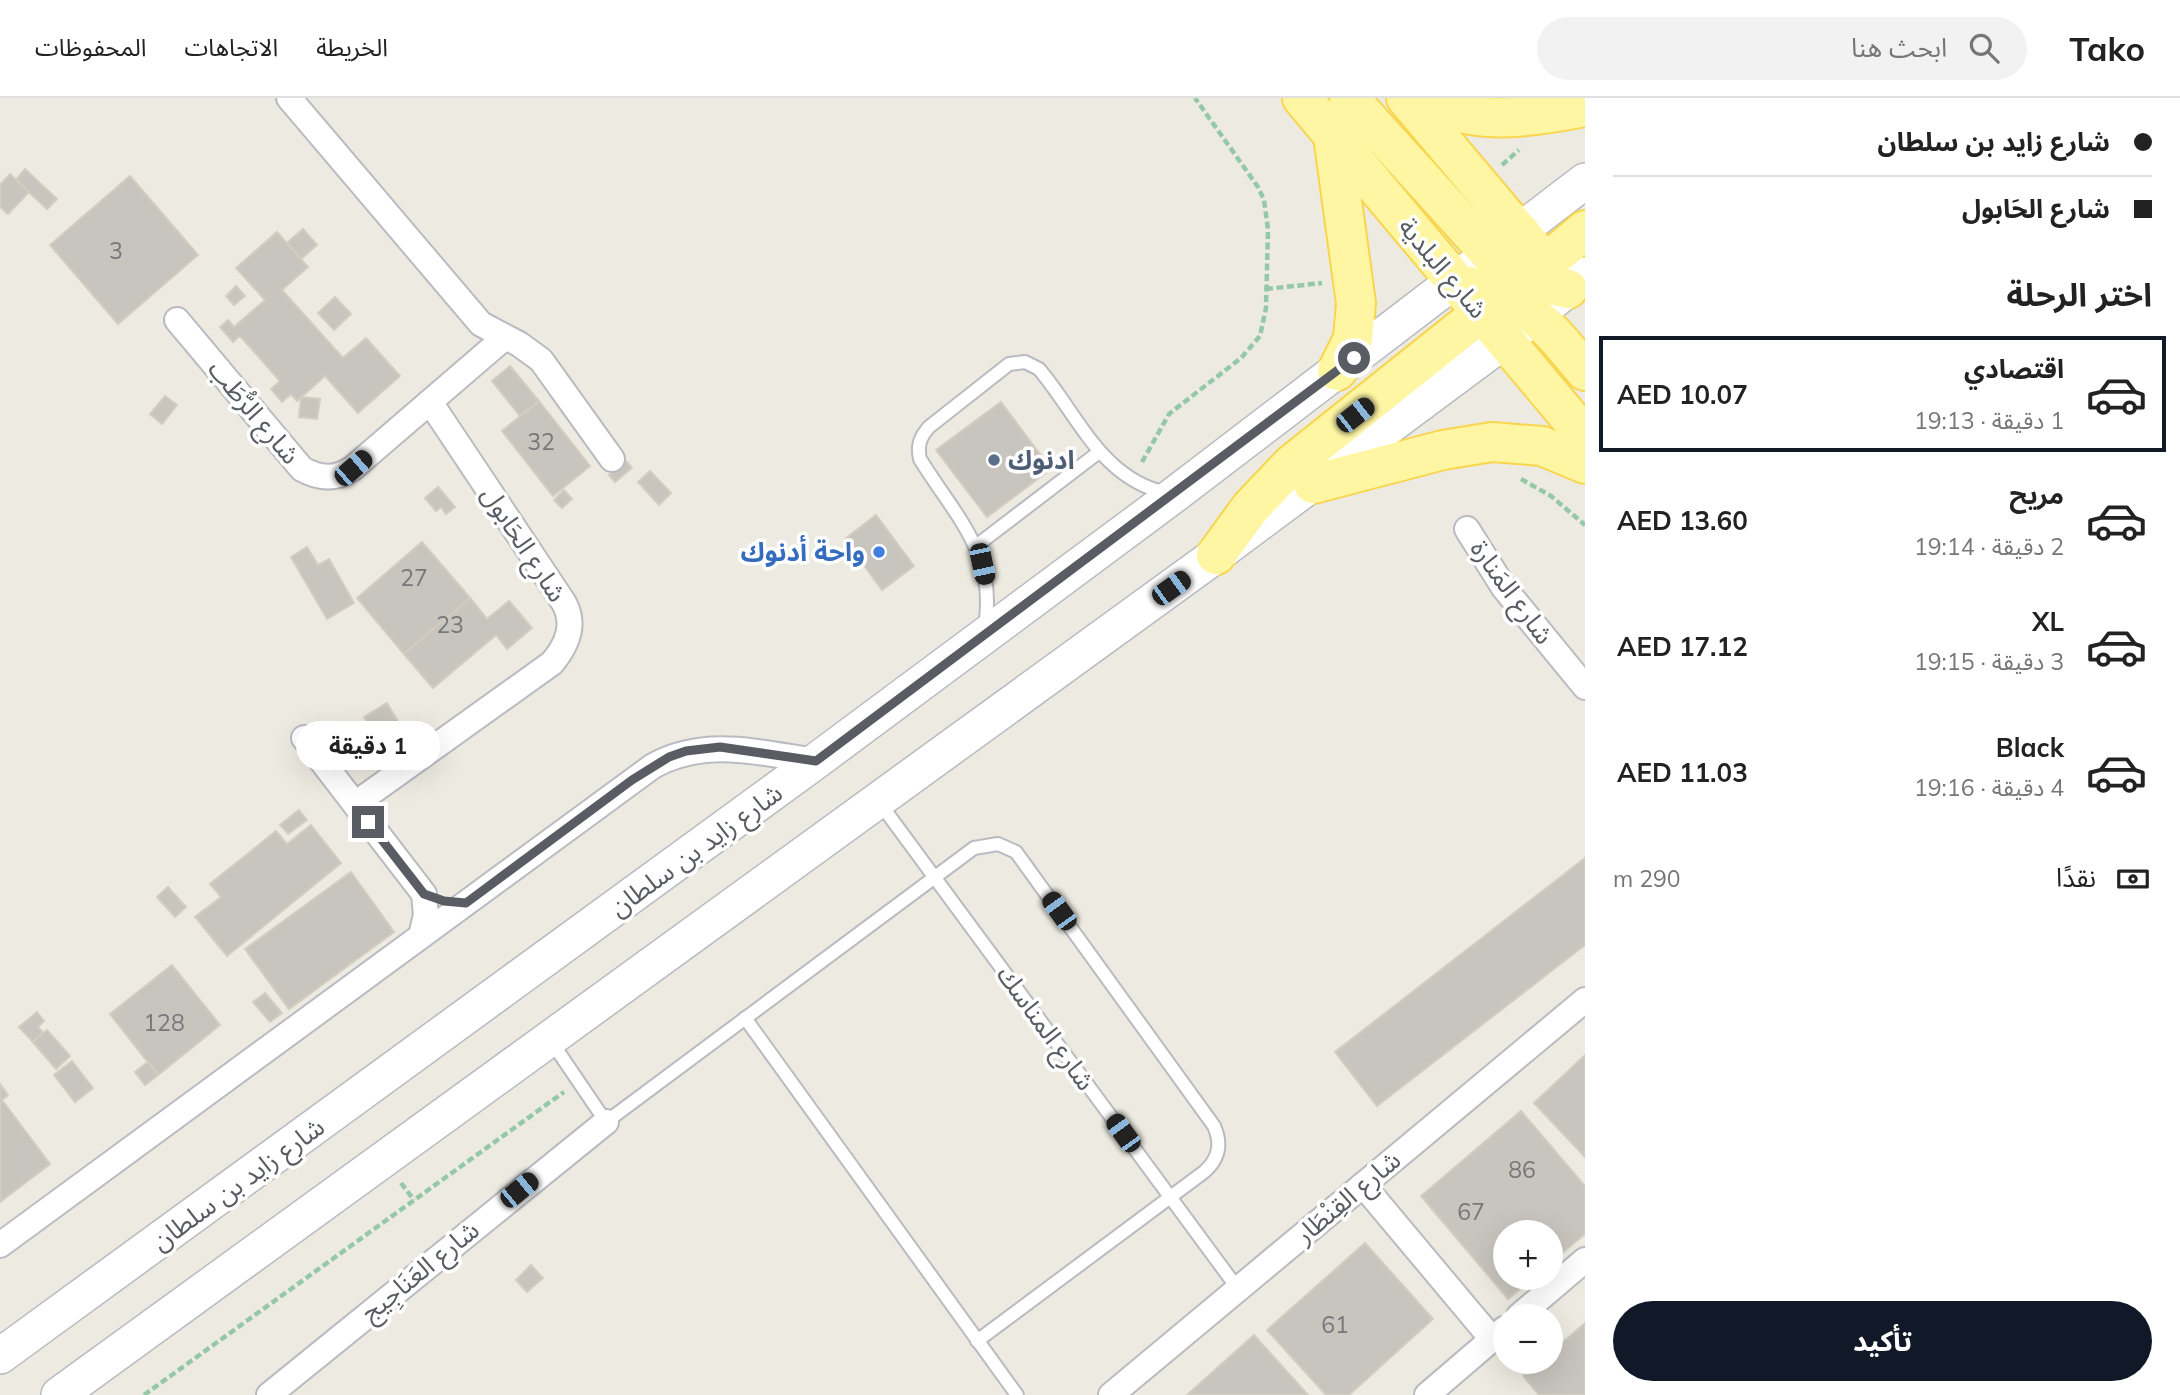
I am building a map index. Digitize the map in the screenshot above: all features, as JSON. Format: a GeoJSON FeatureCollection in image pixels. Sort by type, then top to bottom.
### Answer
{"type":"FeatureCollection","features":[{"type":"Feature","properties":{"kind":"main road","name":"شارع البلدية"},"geometry":{"type":"LineString","coordinates":[[1302,98],[1455,282],[1529,287]]}},
{"type":"Feature","properties":{"kind":"main road"},"geometry":{"type":"LineString","coordinates":[[1349,98],[1529,287],[1585,371]]}},
{"type":"Feature","properties":{"kind":"main road","name":"شارع البلدية"},"geometry":{"type":"LineString","coordinates":[[1406,98],[1529,287],[1585,436]]}},
{"type":"Feature","properties":{"kind":"main road"},"geometry":{"type":"LineString","coordinates":[[1418,98],[1447,110],[1494,119],[1513,120],[1585,107]]}},
{"type":"Feature","properties":{"kind":"main road"},"geometry":{"type":"LineString","coordinates":[[1334,136],[1356,303],[1353,339],[1337,371]]}},
{"type":"Feature","properties":{"kind":"main road"},"geometry":{"type":"LineString","coordinates":[[1216,555],[1251,507],[1292,464],[1529,287],[1585,181]]}},
{"type":"Feature","properties":{"kind":"main road"},"geometry":{"type":"LineString","coordinates":[[59,1395],[1313,484],[1529,287],[1585,230]]}},
{"type":"Feature","properties":{"kind":"main road","name":"شارع زايد بن سلطان"},"geometry":{"type":"LineString","coordinates":[[0,1356],[816,761],[1455,282]]}},
{"type":"Feature","properties":{"kind":"main road"},"geometry":{"type":"LineString","coordinates":[[1313,484],[1443,450],[1492,442],[1542,446],[1585,464]]}},
{"type":"Feature","properties":{"kind":"street"},"geometry":{"type":"LineString","coordinates":[[289,98],[481,324],[541,360],[612,459]]}},
{"type":"Feature","properties":{"kind":"street","name":"شارع الرُّطَب"},"geometry":{"type":"LineString","coordinates":[[177,320],[294,460],[313,475],[324,478],[345,474],[504,338]]}},
{"type":"Feature","properties":{"kind":"street","name":"شارع الحَابول"},"geometry":{"type":"LineString","coordinates":[[355,804],[552,663],[568,638],[569,612],[564,603],[430,402]]}},
{"type":"Feature","properties":{"kind":"street","name":"شارع المَنارة"},"geometry":{"type":"LineString","coordinates":[[1467,529],[1504,588],[1585,687]]}},
{"type":"Feature","properties":{"kind":"street"},"geometry":{"type":"LineString","coordinates":[[304,738],[424,894],[426,915],[421,936]]}},
{"type":"Feature","properties":{"kind":"street"},"geometry":{"type":"LineString","coordinates":[[0,1245],[632,780],[669,757],[720,747],[816,761]]}},
{"type":"Feature","properties":{"kind":"street"},"geometry":{"type":"LineString","coordinates":[[424,894],[444,901],[466,903]]}},
{"type":"Feature","properties":{"kind":"street","name":"شارع القِنْطَار"},"geometry":{"type":"LineString","coordinates":[[1111,1395],[1585,1000]]}},
{"type":"Feature","properties":{"kind":"street","name":"شارع العَنَاجِيج"},"geometry":{"type":"LineString","coordinates":[[269,1395],[606,1122]]}},
{"type":"Feature","properties":{"kind":"street"},"geometry":{"type":"LineString","coordinates":[[1363,1185],[1493,1327]]}},
{"type":"Feature","properties":{"kind":"street"},"geometry":{"type":"LineString","coordinates":[[1533,1304],[1585,1260]]}},
{"type":"Feature","properties":{"kind":"street"},"geometry":{"type":"LineString","coordinates":[[1426,1395],[1493,1339]]}},
{"type":"Feature","properties":{"kind":"lane"},"geometry":{"type":"LineString","coordinates":[[983,636],[987,600],[976,547],[966,525],[920,459],[918,450],[923,434],[929,427],[1009,365],[1017,362],[1032,364],[1044,375],[1099,452],[1133,481],[1174,495]]}},
{"type":"Feature","properties":{"kind":"lane"},"geometry":{"type":"LineString","coordinates":[[976,547],[1099,452]]}},
{"type":"Feature","properties":{"kind":"lane","name":"شارع المناسك"},"geometry":{"type":"LineString","coordinates":[[878,801],[1238,1289]]}},
{"type":"Feature","properties":{"kind":"lane","name":"شارع العَنَاجِيج"},"geometry":{"type":"LineString","coordinates":[[606,1122],[974,848],[985,844],[1007,846],[1022,859],[1217,1133],[1219,1148],[1211,1166],[977,1341]]}},
{"type":"Feature","properties":{"kind":"lane"},"geometry":{"type":"LineString","coordinates":[[745,1018],[1017,1395]]}},
{"type":"Feature","properties":{"kind":"lane"},"geometry":{"type":"LineString","coordinates":[[550,1040],[606,1122]]}},
{"type":"Feature","properties":{"kind":"path"},"geometry":{"type":"LineString","coordinates":[[1133,481],[1169,414],[1247,353],[1260,336],[1265,322],[1268,229],[1264,200],[1258,187],[1195,98]]}},
{"type":"Feature","properties":{"kind":"path"},"geometry":{"type":"LineString","coordinates":[[144,1395],[579,1082]]}},
{"type":"Feature","properties":{"kind":"building"},"geometry":{"type":"Polygon","coordinates":[[[25,169],[57,199],[47,209],[16,180],[25,169]]]}},
{"type":"Feature","properties":{"kind":"building"},"geometry":{"type":"Polygon","coordinates":[[[10,174],[29,192],[8,214],[0,207],[0,185],[10,174]]]}},
{"type":"Feature","properties":{"kind":"building"},"geometry":{"type":"Polygon","coordinates":[[[130,176],[198,255],[118,324],[50,245],[130,176]]]}},
{"type":"Feature","properties":{"kind":"building"},"geometry":{"type":"Polygon","coordinates":[[[303,229],[317,245],[301,259],[287,243],[303,229]]]}},
{"type":"Feature","properties":{"kind":"building"},"geometry":{"type":"Polygon","coordinates":[[[277,232],[308,267],[282,290],[343,358],[366,338],[400,376],[358,413],[325,376],[297,401],[291,394],[282,402],[271,389],[280,381],[240,336],[233,342],[220,327],[228,320],[234,327],[265,300],[236,268],[277,232]]]}},
{"type":"Feature","properties":{"kind":"building"},"geometry":{"type":"Polygon","coordinates":[[[236,286],[245,296],[234,305],[226,296],[236,286]]]}},
{"type":"Feature","properties":{"kind":"building"},"geometry":{"type":"Polygon","coordinates":[[[335,297],[351,314],[334,330],[318,313],[335,297]]]}},
{"type":"Feature","properties":{"kind":"building"},"geometry":{"type":"Polygon","coordinates":[[[510,366],[539,401],[520,416],[492,381],[510,366]]]}},
{"type":"Feature","properties":{"kind":"building"},"geometry":{"type":"Polygon","coordinates":[[[165,396],[177,405],[162,424],[150,414],[165,396]]]}},
{"type":"Feature","properties":{"kind":"building"},"geometry":{"type":"Polygon","coordinates":[[[301,397],[320,399],[317,419],[299,417],[301,397]]]}},
{"type":"Feature","properties":{"kind":"building"},"geometry":{"type":"Polygon","coordinates":[[[539,401],[590,466],[553,496],[502,431],[539,401]]]}},
{"type":"Feature","properties":{"kind":"building","name":"ادنوك"},"geometry":{"type":"Polygon","coordinates":[[[1001,402],[1051,469],[987,517],[936,450],[1001,402]]]}},
{"type":"Feature","properties":{"kind":"building"},"geometry":{"type":"Polygon","coordinates":[[[626,461],[632,468],[615,482],[609,475],[626,461]]]}},
{"type":"Feature","properties":{"kind":"building"},"geometry":{"type":"Polygon","coordinates":[[[650,471],[671,493],[659,505],[638,482],[650,471]]]}},
{"type":"Feature","properties":{"kind":"building"},"geometry":{"type":"Polygon","coordinates":[[[438,487],[455,507],[446,514],[441,507],[436,511],[425,498],[438,487]]]}},
{"type":"Feature","properties":{"kind":"building"},"geometry":{"type":"Polygon","coordinates":[[[564,490],[572,499],[562,508],[554,500],[564,490]]]}},
{"type":"Feature","properties":{"kind":"building","name":"واحة أدنوك"},"geometry":{"type":"Polygon","coordinates":[[[876,515],[914,566],[882,590],[845,539],[876,515]]]}},
{"type":"Feature","properties":{"kind":"building"},"geometry":{"type":"Polygon","coordinates":[[[422,542],[470,598],[404,654],[357,598],[422,542]]]}},
{"type":"Feature","properties":{"kind":"building"},"geometry":{"type":"Polygon","coordinates":[[[307,547],[318,565],[329,559],[354,603],[327,619],[291,557],[307,547]]]}},
{"type":"Feature","properties":{"kind":"building"},"geometry":{"type":"Polygon","coordinates":[[[470,598],[487,619],[509,601],[532,628],[507,649],[496,635],[433,688],[404,654],[470,598]]]}},
{"type":"Feature","properties":{"kind":"building"},"geometry":{"type":"Polygon","coordinates":[[[387,703],[400,725],[378,739],[364,717],[387,703]]]}},
{"type":"Feature","properties":{"kind":"building"},"geometry":{"type":"Polygon","coordinates":[[[299,810],[307,820],[288,834],[280,825],[299,810]]]}},
{"type":"Feature","properties":{"kind":"building"},"geometry":{"type":"Polygon","coordinates":[[[311,825],[341,863],[227,956],[195,917],[221,897],[210,884],[276,831],[287,844],[311,825]]]}},
{"type":"Feature","properties":{"kind":"building"},"geometry":{"type":"Polygon","coordinates":[[[1585,858],[1585,945],[1377,1106],[1335,1052],[1585,858]]]}},
{"type":"Feature","properties":{"kind":"building"},"geometry":{"type":"Polygon","coordinates":[[[351,872],[394,932],[289,1009],[245,949],[351,872]]]}},
{"type":"Feature","properties":{"kind":"building"},"geometry":{"type":"Polygon","coordinates":[[[168,887],[186,907],[175,917],[157,897],[168,887]]]}},
{"type":"Feature","properties":{"kind":"building"},"geometry":{"type":"Polygon","coordinates":[[[172,965],[220,1025],[158,1075],[110,1014],[172,965]]]}},
{"type":"Feature","properties":{"kind":"building"},"geometry":{"type":"Polygon","coordinates":[[[265,993],[282,1013],[270,1022],[253,1002],[265,993]]]}},
{"type":"Feature","properties":{"kind":"building"},"geometry":{"type":"Polygon","coordinates":[[[37,1012],[44,1021],[38,1027],[43,1033],[33,1042],[19,1027],[37,1012]]]}},
{"type":"Feature","properties":{"kind":"building"},"geometry":{"type":"Polygon","coordinates":[[[47,1030],[70,1056],[56,1069],[33,1042],[47,1030]]]}},
{"type":"Feature","properties":{"kind":"building"},"geometry":{"type":"Polygon","coordinates":[[[1585,1055],[1585,1157],[1534,1103],[1585,1055]]]}},
{"type":"Feature","properties":{"kind":"building"},"geometry":{"type":"Polygon","coordinates":[[[72,1061],[93,1088],[75,1102],[54,1075],[72,1061]]]}},
{"type":"Feature","properties":{"kind":"building"},"geometry":{"type":"Polygon","coordinates":[[[148,1062],[158,1075],[145,1085],[135,1072],[148,1062]]]}},
{"type":"Feature","properties":{"kind":"building"},"geometry":{"type":"Polygon","coordinates":[[[0,1084],[8,1095],[2,1100],[50,1164],[0,1202],[0,1084]]]}},
{"type":"Feature","properties":{"kind":"building"},"geometry":{"type":"Polygon","coordinates":[[[1521,1111],[1585,1186],[1585,1234],[1563,1252],[1563,1220],[1493,1220],[1493,1281],[1421,1196],[1521,1111]]]}},
{"type":"Feature","properties":{"kind":"building"},"geometry":{"type":"Polygon","coordinates":[[[1365,1243],[1433,1319],[1349,1395],[1326,1395],[1267,1330],[1365,1243]]]}},
{"type":"Feature","properties":{"kind":"building"},"geometry":{"type":"Polygon","coordinates":[[[531,1265],[543,1278],[527,1292],[516,1280],[531,1265]]]}},
{"type":"Feature","properties":{"kind":"building"},"geometry":{"type":"Polygon","coordinates":[[[1500,1290],[1519,1290],[1508,1299],[1500,1290]]]}},
{"type":"Feature","properties":{"kind":"building"},"geometry":{"type":"Polygon","coordinates":[[[1585,1323],[1585,1395],[1539,1395],[1523,1376],[1563,1374],[1563,1342],[1585,1323]]]}},
{"type":"Feature","properties":{"kind":"building"},"geometry":{"type":"Polygon","coordinates":[[[1254,1335],[1308,1395],[1187,1395],[1254,1335]]]}},
{"type":"Feature","properties":{"kind":"place","name":"ادنوك"},"geometry":{"type":"Point","coordinates":[994,460]}},
{"type":"Feature","properties":{"kind":"place","name":"واحة أدنوك"},"geometry":{"type":"Point","coordinates":[879,552]}},
{"type":"Feature","properties":{"kind":"route"},"geometry":{"type":"LineString","coordinates":[[368,822],[424,894],[444,901],[466,903],[632,780],[669,757],[686,751],[720,747],[816,761],[1354,358]]}}]}
